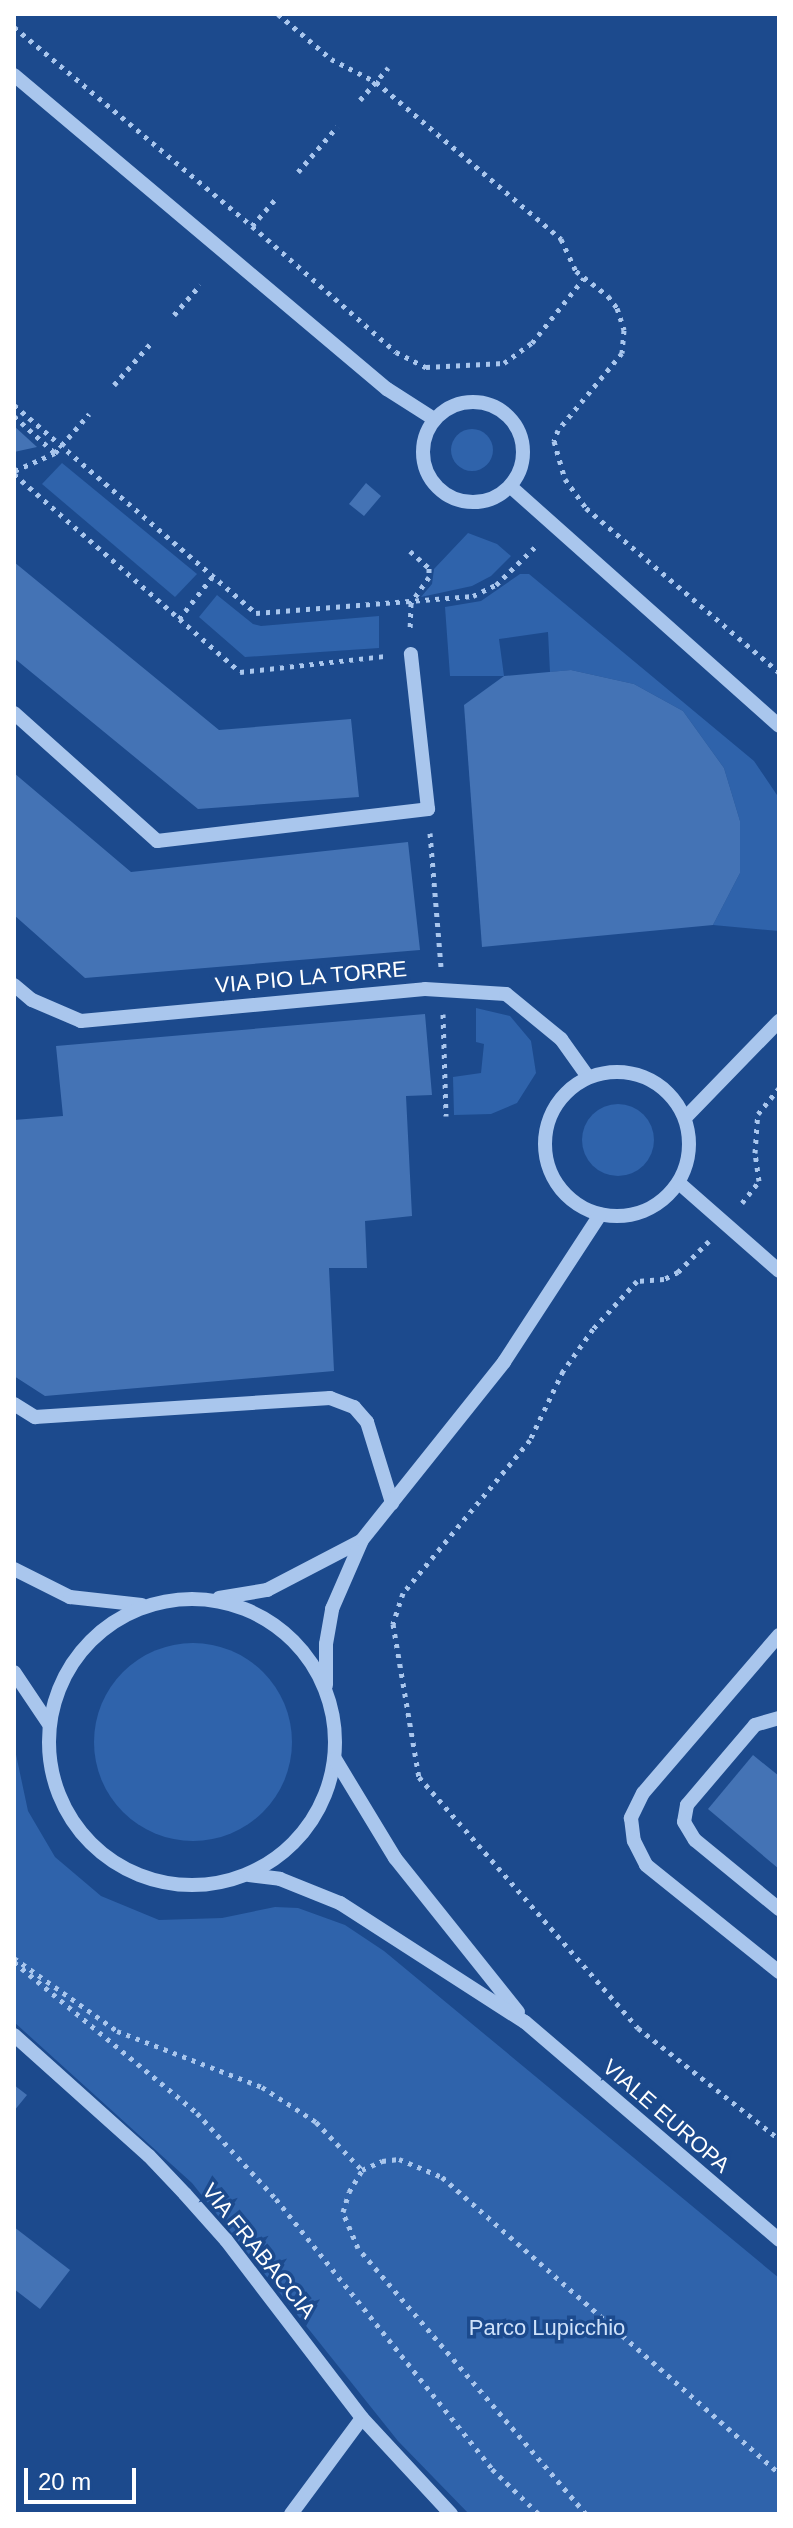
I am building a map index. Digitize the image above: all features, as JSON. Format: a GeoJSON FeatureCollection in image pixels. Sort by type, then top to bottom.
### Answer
{"type":"FeatureCollection","features":[{"type":"Feature","properties":{"kind":"street"},"geometry":{"type":"LineString","coordinates":[[14,75],[387,389],[434,419]]}},
{"type":"Feature","properties":{"kind":"street"},"geometry":{"type":"LineString","coordinates":[[460,403],[489,404],[502,410],[513,420],[524,447],[523,461],[511,487],[497,497],[480,503],[455,499],[434,485],[427,473],[423,445],[434,419],[460,403]]}},
{"type":"Feature","properties":{"kind":"street"},"geometry":{"type":"LineString","coordinates":[[511,487],[779,726]]}},
{"type":"Feature","properties":{"kind":"street"},"geometry":{"type":"LineString","coordinates":[[14,713],[157,841],[428,809],[411,654]]}},
{"type":"Feature","properties":{"kind":"street","name":"VIA PIO LA TORRE"},"geometry":{"type":"LineString","coordinates":[[14,985],[32,1000],[81,1021],[425,989],[506,994],[561,1039],[588,1077]]}},
{"type":"Feature","properties":{"kind":"street"},"geometry":{"type":"LineString","coordinates":[[686,1117],[779,1021]]}},
{"type":"Feature","properties":{"kind":"street"},"geometry":{"type":"LineString","coordinates":[[610,1071],[634,1072],[656,1082],[673,1097],[686,1117],[690,1139],[688,1162],[679,1183],[664,1200],[645,1212],[623,1217],[600,1215],[580,1207],[564,1193],[546,1156],[545,1134],[553,1111],[567,1091],[588,1077],[610,1071]]}},
{"type":"Feature","properties":{"kind":"street"},"geometry":{"type":"LineString","coordinates":[[679,1183],[779,1271]]}},
{"type":"Feature","properties":{"kind":"street"},"geometry":{"type":"LineString","coordinates":[[362,1540],[267,1590],[209,1599],[174,1599],[146,1606],[105,1628],[83,1648],[61,1684],[49,1724],[49,1755],[56,1790],[81,1835],[117,1866],[159,1883],[195,1887],[249,1875],[285,1852],[317,1814],[327,1792],[335,1759],[335,1726],[327,1691],[326,1644],[332,1609],[362,1540],[504,1362],[600,1215]]}},
{"type":"Feature","properties":{"kind":"street"},"geometry":{"type":"LineString","coordinates":[[14,1404],[35,1417],[330,1398],[354,1407],[367,1422],[392,1503]]}},
{"type":"Feature","properties":{"kind":"street"},"geometry":{"type":"LineString","coordinates":[[14,1569],[70,1597],[146,1606]]}},
{"type":"Feature","properties":{"kind":"street"},"geometry":{"type":"LineString","coordinates":[[209,1599],[247,1609],[285,1633],[307,1655],[327,1691]]}},
{"type":"Feature","properties":{"kind":"street"},"geometry":{"type":"LineString","coordinates":[[779,1635],[643,1793],[631,1818],[634,1841],[646,1865],[779,1972]]}},
{"type":"Feature","properties":{"kind":"street"},"geometry":{"type":"LineString","coordinates":[[14,1672],[49,1724]]}},
{"type":"Feature","properties":{"kind":"street"},"geometry":{"type":"LineString","coordinates":[[779,1718],[755,1725],[687,1805],[684,1822],[695,1840],[779,1909]]}},
{"type":"Feature","properties":{"kind":"street","name":"VIALE EUROPA"},"geometry":{"type":"LineString","coordinates":[[335,1759],[395,1858],[525,2022]]}},
{"type":"Feature","properties":{"kind":"street","name":"VIALE EUROPA"},"geometry":{"type":"LineString","coordinates":[[249,1875],[280,1879],[340,1903],[525,2022],[779,2240]]}},
{"type":"Feature","properties":{"kind":"street","name":"VIA FRABACCIA"},"geometry":{"type":"LineString","coordinates":[[14,2035],[149,2156],[185,2194],[226,2240],[362,2418],[451,2514]]}},
{"type":"Feature","properties":{"kind":"street"},"geometry":{"type":"LineString","coordinates":[[291,2514],[362,2418]]}},
{"type":"Feature","properties":{"kind":"path"},"geometry":{"type":"LineString","coordinates":[[278,14],[331,59],[376,82],[561,239],[576,271],[617,308],[624,330],[622,353],[609,373],[558,430],[554,441],[565,479],[586,508],[779,672]]}},
{"type":"Feature","properties":{"kind":"path"},"geometry":{"type":"LineString","coordinates":[[14,27],[252,226],[396,352],[426,367],[504,363],[532,343],[584,278]]}},
{"type":"Feature","properties":{"kind":"path"},"geometry":{"type":"LineString","coordinates":[[360,100],[388,68]]}},
{"type":"Feature","properties":{"kind":"path"},"geometry":{"type":"LineString","coordinates":[[298,172],[337,127]]}},
{"type":"Feature","properties":{"kind":"path"},"geometry":{"type":"LineString","coordinates":[[252,226],[277,197]]}},
{"type":"Feature","properties":{"kind":"path"},"geometry":{"type":"LineString","coordinates":[[174,315],[200,285]]}},
{"type":"Feature","properties":{"kind":"path"},"geometry":{"type":"LineString","coordinates":[[114,385],[151,343]]}},
{"type":"Feature","properties":{"kind":"path"},"geometry":{"type":"LineString","coordinates":[[14,405],[256,613],[473,596],[496,585],[522,559]]}},
{"type":"Feature","properties":{"kind":"path"},"geometry":{"type":"LineString","coordinates":[[89,414],[55,453],[14,472],[240,672],[411,654],[411,603],[429,577],[429,568],[410,551]]}},
{"type":"Feature","properties":{"kind":"path"},"geometry":{"type":"LineString","coordinates":[[14,416],[55,453]]}},
{"type":"Feature","properties":{"kind":"path"},"geometry":{"type":"LineString","coordinates":[[179,619],[213,576]]}},
{"type":"Feature","properties":{"kind":"path"},"geometry":{"type":"LineString","coordinates":[[428,809],[441,969],[446,1116]]}},
{"type":"Feature","properties":{"kind":"path"},"geometry":{"type":"LineString","coordinates":[[425,970],[441,969]]}},
{"type":"Feature","properties":{"kind":"path"},"geometry":{"type":"LineString","coordinates":[[779,1088],[758,1114],[755,1153],[759,1181],[726,1224],[678,1272],[664,1279],[637,1281],[593,1329],[563,1371],[530,1440],[403,1593],[393,1624],[419,1777],[638,2028],[779,2139]]}},
{"type":"Feature","properties":{"kind":"path"},"geometry":{"type":"LineString","coordinates":[[14,1960],[117,2031],[262,2087],[316,2122],[362,2170]]}},
{"type":"Feature","properties":{"kind":"path"},"geometry":{"type":"LineString","coordinates":[[14,1960],[197,2113],[276,2199],[492,2469],[539,2514]]}},
{"type":"Feature","properties":{"kind":"path"},"geometry":{"type":"LineString","coordinates":[[586,2514],[358,2248],[343,2212],[349,2192],[362,2170],[382,2161],[399,2159],[442,2177],[779,2473]]}},
{"type":"Feature","properties":{"kind":"green space"},"geometry":{"type":"Polygon","coordinates":[[[472,429],[487,435],[493,450],[487,465],[472,471],[457,465],[451,450],[457,435],[472,429]]]}},
{"type":"Feature","properties":{"kind":"green space"},"geometry":{"type":"Polygon","coordinates":[[[62,463],[197,574],[175,597],[42,484],[62,463]]]}},
{"type":"Feature","properties":{"kind":"green space"},"geometry":{"type":"Polygon","coordinates":[[[468,533],[497,544],[511,556],[491,576],[472,586],[421,597],[432,584],[434,569],[468,533]]]}},
{"type":"Feature","properties":{"kind":"green space"},"geometry":{"type":"Polygon","coordinates":[[[520,574],[529,574],[754,761],[779,798],[779,931],[713,925],[740,873],[740,821],[724,768],[683,711],[634,684],[571,670],[550,672],[548,632],[499,639],[504,676],[450,676],[445,607],[481,601],[520,574]]]}},
{"type":"Feature","properties":{"kind":"green space"},"geometry":{"type":"Polygon","coordinates":[[[217,595],[253,624],[261,626],[379,616],[379,648],[245,657],[199,617],[217,595]]]}},
{"type":"Feature","properties":{"kind":"green space"},"geometry":{"type":"Polygon","coordinates":[[[476,1008],[510,1016],[531,1041],[536,1073],[517,1103],[491,1114],[454,1115],[453,1077],[481,1073],[484,1044],[476,1042],[476,1008]]]}},
{"type":"Feature","properties":{"kind":"green space"},"geometry":{"type":"Polygon","coordinates":[[[618,1104],[638,1110],[648,1120],[654,1140],[648,1160],[638,1170],[618,1176],[598,1170],[588,1160],[582,1140],[588,1120],[598,1110],[618,1104]]]}},
{"type":"Feature","properties":{"kind":"green space"},"geometry":{"type":"Polygon","coordinates":[[[193,1643],[231,1651],[263,1672],[284,1704],[292,1742],[284,1780],[263,1812],[231,1833],[193,1841],[155,1833],[123,1812],[102,1780],[94,1742],[102,1704],[123,1672],[155,1651],[193,1643]]]}},
{"type":"Feature","properties":{"kind":"green space","name":"Parco Lupicchio"},"geometry":{"type":"Polygon","coordinates":[[[14,1745],[28,1811],[55,1857],[101,1896],[159,1920],[222,1918],[275,1907],[298,1908],[345,1925],[384,1951],[779,2278],[779,2514],[469,2514],[398,2441],[192,2183],[14,2022],[14,1745]]]}},
{"type":"Feature","properties":{"kind":"building"},"geometry":{"type":"Polygon","coordinates":[[[14,426],[37,447],[14,452],[14,426]]]}},
{"type":"Feature","properties":{"kind":"building"},"geometry":{"type":"Polygon","coordinates":[[[366,483],[381,496],[364,516],[349,504],[366,483]]]}},
{"type":"Feature","properties":{"kind":"building"},"geometry":{"type":"Polygon","coordinates":[[[14,562],[219,730],[351,719],[359,797],[198,809],[14,658],[14,562]]]}},
{"type":"Feature","properties":{"kind":"building"},"geometry":{"type":"Polygon","coordinates":[[[571,670],[634,684],[683,711],[724,768],[740,821],[740,873],[713,925],[482,947],[464,705],[504,676],[571,670]]]}},
{"type":"Feature","properties":{"kind":"building"},"geometry":{"type":"Polygon","coordinates":[[[14,773],[131,872],[408,842],[420,950],[85,978],[14,915],[14,773]]]}},
{"type":"Feature","properties":{"kind":"building"},"geometry":{"type":"Polygon","coordinates":[[[425,1014],[432,1095],[406,1096],[412,1216],[365,1221],[367,1268],[329,1268],[334,1371],[45,1396],[14,1376],[14,1120],[63,1116],[56,1046],[425,1014]]]}},
{"type":"Feature","properties":{"kind":"building"},"geometry":{"type":"Polygon","coordinates":[[[753,1755],[779,1776],[779,1869],[708,1809],[753,1755]]]}},
{"type":"Feature","properties":{"kind":"building"},"geometry":{"type":"Polygon","coordinates":[[[14,2085],[27,2095],[14,2111],[14,2085]]]}},
{"type":"Feature","properties":{"kind":"building"},"geometry":{"type":"Polygon","coordinates":[[[14,2227],[70,2270],[40,2309],[14,2289],[14,2227]]]}}]}
